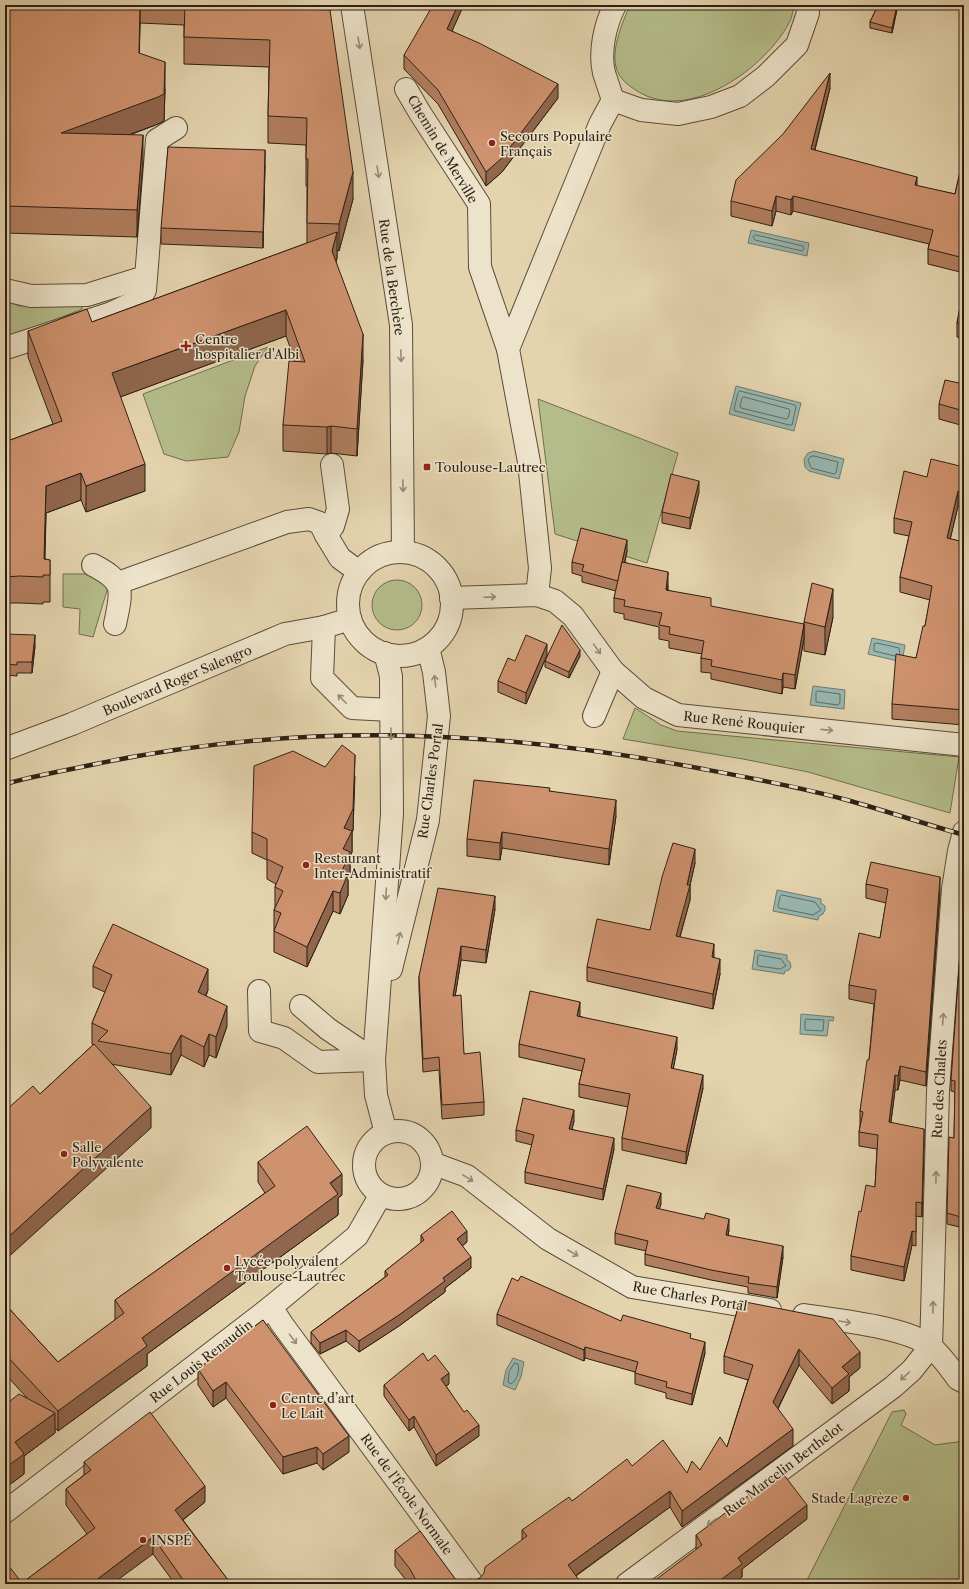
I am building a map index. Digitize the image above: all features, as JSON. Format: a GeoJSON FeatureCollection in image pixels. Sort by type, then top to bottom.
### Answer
{"type":"FeatureCollection","features":[{"type":"Feature","properties":{"kind":"street","name":"Rue de la Berchère"},"geometry":{"type":"LineString","coordinates":[[352,5],[401,325],[404,551]]}},
{"type":"Feature","properties":{"kind":"street"},"geometry":{"type":"LineString","coordinates":[[508,349],[600,124],[613,100],[604,72],[602,47],[610,15],[615,5]]}},
{"type":"Feature","properties":{"kind":"street"},"geometry":{"type":"LineString","coordinates":[[613,100],[641,110],[678,114],[711,107],[740,96],[766,76],[797,45],[808,13],[807,5]]}},
{"type":"Feature","properties":{"kind":"street","name":"Chemin de Merville"},"geometry":{"type":"LineString","coordinates":[[406,89],[479,204],[480,267],[508,349],[529,462],[540,568],[538,595]]}},
{"type":"Feature","properties":{"kind":"street"},"geometry":{"type":"LineString","coordinates":[[5,347],[9,347],[112,313],[139,300],[145,290],[157,140],[176,128]]}},
{"type":"Feature","properties":{"kind":"street"},"geometry":{"type":"LineString","coordinates":[[5,290],[31,296],[87,295],[145,277]]}},
{"type":"Feature","properties":{"kind":"street"},"geometry":{"type":"LineString","coordinates":[[326,535],[333,526],[338,509],[332,465]]}},
{"type":"Feature","properties":{"kind":"street"},"geometry":{"type":"LineString","coordinates":[[118,583],[287,522],[309,519],[320,523],[340,558],[359,572]]}},
{"type":"Feature","properties":{"kind":"street"},"geometry":{"type":"LineString","coordinates":[[404,551],[416,554],[429,561],[440,571],[448,584],[451,598],[451,613],[446,627],[428,648],[414,654],[399,656],[385,654],[373,648],[364,641],[356,631],[350,619],[348,603],[351,586],[359,572],[371,561],[385,554],[404,551]]}},
{"type":"Feature","properties":{"kind":"street"},"geometry":{"type":"LineString","coordinates":[[93,565],[109,573],[118,583],[119,597],[115,624]]}},
{"type":"Feature","properties":{"kind":"street","name":"Rue René Rouquier"},"geometry":{"type":"LineString","coordinates":[[451,598],[538,595],[555,601],[573,616],[613,671],[644,698],[678,715],[964,745]]}},
{"type":"Feature","properties":{"kind":"street","name":"Boulevard Roger Salengro"},"geometry":{"type":"LineString","coordinates":[[5,749],[72,724],[285,634],[324,627],[350,619]]}},
{"type":"Feature","properties":{"kind":"street"},"geometry":{"type":"LineString","coordinates":[[324,627],[322,678],[352,708],[391,710]]}},
{"type":"Feature","properties":{"kind":"street","name":"Rue Charles Portal"},"geometry":{"type":"LineString","coordinates":[[376,1030],[428,820],[439,716],[434,672],[428,648]]}},
{"type":"Feature","properties":{"kind":"street","name":"Rue Charles Portal"},"geometry":{"type":"LineString","coordinates":[[385,654],[391,676],[392,814],[374,1060],[376,1095],[386,1133]]}},
{"type":"Feature","properties":{"kind":"street"},"geometry":{"type":"LineString","coordinates":[[594,716],[613,671]]}},
{"type":"Feature","properties":{"kind":"street","name":"Rue des Chalets"},"geometry":{"type":"LineString","coordinates":[[930,1346],[938,1091],[953,889],[959,851],[964,832]]}},
{"type":"Feature","properties":{"kind":"street"},"geometry":{"type":"LineString","coordinates":[[259,991],[260,1031],[284,1038],[318,1062],[374,1060]]}},
{"type":"Feature","properties":{"kind":"street"},"geometry":{"type":"LineString","coordinates":[[301,1006],[328,1029],[374,1060]]}},
{"type":"Feature","properties":{"kind":"street"},"geometry":{"type":"LineString","coordinates":[[407,1132],[417,1137],[425,1144],[430,1153],[432,1163],[431,1174],[427,1184],[420,1192],[401,1200],[391,1199],[380,1196],[366,1179],[364,1156],[369,1146],[377,1138],[386,1133],[407,1132]]}},
{"type":"Feature","properties":{"kind":"street","name":"Rue Charles Portal"},"geometry":{"type":"LineString","coordinates":[[432,1163],[467,1176],[548,1238],[632,1287],[881,1328],[914,1337],[930,1346]]}},
{"type":"Feature","properties":{"kind":"street","name":"Rue Louis Renaudin"},"geometry":{"type":"LineString","coordinates":[[5,1512],[271,1307],[357,1236],[380,1196]]}},
{"type":"Feature","properties":{"kind":"street","name":"Rue de l'École Normale"},"geometry":{"type":"LineString","coordinates":[[271,1307],[287,1331],[473,1584]]}},
{"type":"Feature","properties":{"kind":"street"},"geometry":{"type":"LineString","coordinates":[[930,1346],[958,1378],[964,1382]]}},
{"type":"Feature","properties":{"kind":"street","name":"Rue Marcelin Berthelot"},"geometry":{"type":"LineString","coordinates":[[627,1584],[893,1387],[912,1370],[930,1346]]}},
{"type":"Feature","properties":{"kind":"green space"},"geometry":{"type":"Polygon","coordinates":[[[630,5],[794,5],[790,21],[778,40],[744,73],[724,86],[702,96],[679,101],[657,99],[637,91],[627,84],[619,75],[615,60],[616,44],[630,5]]]}},
{"type":"Feature","properties":{"kind":"green space"},"geometry":{"type":"Polygon","coordinates":[[[5,300],[19,306],[83,304],[82,309],[13,337],[5,338],[5,300]]]}},
{"type":"Feature","properties":{"kind":"green space"},"geometry":{"type":"Polygon","coordinates":[[[268,347],[255,366],[245,396],[239,432],[228,457],[186,461],[164,454],[143,394],[268,347]]]}},
{"type":"Feature","properties":{"kind":"green space"},"geometry":{"type":"Polygon","coordinates":[[[538,399],[678,453],[647,563],[555,534],[538,399]]]}},
{"type":"Feature","properties":{"kind":"green space"},"geometry":{"type":"Polygon","coordinates":[[[63,574],[86,574],[99,578],[108,587],[93,637],[79,634],[80,609],[63,607],[63,574]]]}},
{"type":"Feature","properties":{"kind":"green space"},"geometry":{"type":"Polygon","coordinates":[[[397,580],[407,582],[415,587],[420,595],[422,605],[420,615],[415,623],[407,628],[397,630],[387,628],[379,623],[374,615],[372,605],[374,595],[379,587],[387,582],[397,580]]]}},
{"type":"Feature","properties":{"kind":"green space"},"geometry":{"type":"Polygon","coordinates":[[[635,708],[661,725],[677,731],[959,757],[950,813],[808,772],[743,759],[623,739],[635,708]]]}},
{"type":"Feature","properties":{"kind":"green space","name":"Stade Lagrèze"},"geometry":{"type":"Polygon","coordinates":[[[904,1410],[906,1414],[901,1425],[935,1445],[964,1441],[964,1584],[805,1584],[892,1412],[904,1410]]]}},
{"type":"Feature","properties":{"kind":"water"},"geometry":{"type":"Polygon","coordinates":[[[751,230],[809,243],[807,256],[748,243],[751,230]]]}},
{"type":"Feature","properties":{"kind":"water"},"geometry":{"type":"Polygon","coordinates":[[[736,386],[801,403],[794,431],[729,414],[736,386]]]}},
{"type":"Feature","properties":{"kind":"water"},"geometry":{"type":"Polygon","coordinates":[[[814,451],[844,459],[839,479],[809,471],[805,467],[804,459],[808,453],[814,451]]]}},
{"type":"Feature","properties":{"kind":"water"},"geometry":{"type":"Polygon","coordinates":[[[872,638],[905,645],[902,662],[868,654],[872,638]]]}},
{"type":"Feature","properties":{"kind":"water"},"geometry":{"type":"Polygon","coordinates":[[[813,686],[845,690],[844,709],[810,705],[813,686]]]}},
{"type":"Feature","properties":{"kind":"water"},"geometry":{"type":"Polygon","coordinates":[[[777,890],[821,899],[821,903],[825,906],[825,910],[823,914],[819,916],[818,920],[773,911],[777,890]]]}},
{"type":"Feature","properties":{"kind":"water"},"geometry":{"type":"Polygon","coordinates":[[[755,950],[787,955],[787,960],[790,962],[791,967],[789,970],[785,971],[784,974],[752,969],[755,950]]]}},
{"type":"Feature","properties":{"kind":"water"},"geometry":{"type":"Polygon","coordinates":[[[801,1014],[834,1017],[833,1021],[829,1020],[827,1036],[800,1034],[801,1014]]]}},
{"type":"Feature","properties":{"kind":"water"},"geometry":{"type":"Polygon","coordinates":[[[513,1358],[524,1362],[521,1377],[515,1390],[503,1385],[506,1370],[513,1358]]]}},
{"type":"Feature","properties":{"kind":"building"},"geometry":{"type":"Polygon","coordinates":[[[5,5],[140,5],[139,53],[165,62],[164,94],[61,133],[143,135],[137,210],[5,206],[5,5]]]}},
{"type":"Feature","properties":{"kind":"building"},"geometry":{"type":"Polygon","coordinates":[[[185,5],[305,5],[305,9],[330,10],[353,172],[339,224],[307,223],[307,118],[268,116],[270,40],[184,37],[185,5]]]}},
{"type":"Feature","properties":{"kind":"building"},"geometry":{"type":"Polygon","coordinates":[[[433,5],[458,5],[447,29],[479,43],[558,84],[502,158],[486,172],[438,90],[404,55],[433,5]]]}},
{"type":"Feature","properties":{"kind":"building"},"geometry":{"type":"Polygon","coordinates":[[[878,5],[897,5],[892,28],[870,22],[878,5]]]}},
{"type":"Feature","properties":{"kind":"building"},"geometry":{"type":"Polygon","coordinates":[[[964,68],[964,87],[960,86],[964,68]]]}},
{"type":"Feature","properties":{"kind":"building"},"geometry":{"type":"Polygon","coordinates":[[[830,73],[811,149],[917,177],[915,185],[955,194],[964,154],[964,258],[928,249],[933,230],[793,196],[791,200],[776,196],[772,211],[731,201],[736,180],[783,134],[830,73]]]}},
{"type":"Feature","properties":{"kind":"building"},"geometry":{"type":"Polygon","coordinates":[[[168,147],[265,150],[263,232],[161,228],[168,147]]]}},
{"type":"Feature","properties":{"kind":"building"},"geometry":{"type":"Polygon","coordinates":[[[337,232],[332,251],[363,334],[357,429],[331,426],[283,425],[289,361],[305,362],[286,310],[112,373],[145,464],[86,486],[81,473],[46,486],[44,559],[50,560],[50,575],[43,575],[43,577],[5,577],[5,442],[62,421],[28,331],[87,309],[92,322],[337,232]]]}},
{"type":"Feature","properties":{"kind":"building"},"geometry":{"type":"Polygon","coordinates":[[[964,287],[964,324],[957,323],[964,287]]]}},
{"type":"Feature","properties":{"kind":"building"},"geometry":{"type":"Polygon","coordinates":[[[945,380],[964,384],[964,411],[939,404],[945,380]]]}},
{"type":"Feature","properties":{"kind":"building"},"geometry":{"type":"Polygon","coordinates":[[[931,459],[964,467],[964,493],[958,491],[947,538],[964,542],[964,710],[892,704],[896,654],[916,658],[923,626],[925,626],[932,586],[900,577],[912,522],[894,518],[904,471],[927,477],[931,459]]]}},
{"type":"Feature","properties":{"kind":"building"},"geometry":{"type":"Polygon","coordinates":[[[671,474],[699,481],[690,518],[662,512],[671,474]]]}},
{"type":"Feature","properties":{"kind":"building"},"geometry":{"type":"Polygon","coordinates":[[[581,528],[627,540],[618,581],[582,571],[584,565],[572,562],[581,528]]]}},
{"type":"Feature","properties":{"kind":"building"},"geometry":{"type":"Polygon","coordinates":[[[622,562],[668,572],[666,590],[711,598],[711,606],[804,624],[795,675],[783,673],[782,680],[711,666],[712,660],[701,658],[704,641],[669,634],[670,627],[659,625],[662,613],[624,606],[625,600],[614,598],[622,562]]]}},
{"type":"Feature","properties":{"kind":"building"},"geometry":{"type":"Polygon","coordinates":[[[812,583],[833,589],[825,627],[804,622],[812,583]]]}},
{"type":"Feature","properties":{"kind":"building"},"geometry":{"type":"Polygon","coordinates":[[[562,625],[580,650],[569,672],[545,661],[562,625]]]}},
{"type":"Feature","properties":{"kind":"building"},"geometry":{"type":"Polygon","coordinates":[[[5,634],[35,635],[32,662],[17,662],[17,665],[5,664],[5,634]]]}},
{"type":"Feature","properties":{"kind":"building"},"geometry":{"type":"Polygon","coordinates":[[[526,635],[547,644],[526,693],[498,681],[508,658],[515,661],[526,635]]]}},
{"type":"Feature","properties":{"kind":"building","name":"Restaurant Inter-Administratif"},"geometry":{"type":"Polygon","coordinates":[[[342,745],[355,755],[353,809],[344,828],[352,831],[343,849],[350,852],[342,871],[348,874],[340,893],[333,891],[307,947],[274,931],[281,913],[274,910],[283,891],[275,887],[283,867],[267,859],[267,839],[252,832],[254,766],[293,751],[325,767],[342,745]]]}},
{"type":"Feature","properties":{"kind":"building"},"geometry":{"type":"Polygon","coordinates":[[[474,780],[550,788],[549,791],[616,800],[609,849],[502,832],[500,843],[467,839],[474,780]]]}},
{"type":"Feature","properties":{"kind":"building"},"geometry":{"type":"Polygon","coordinates":[[[673,843],[695,849],[687,885],[690,885],[676,936],[714,944],[712,957],[720,959],[713,994],[587,967],[597,919],[650,930],[662,877],[673,843]]]}},
{"type":"Feature","properties":{"kind":"building"},"geometry":{"type":"Polygon","coordinates":[[[871,862],[940,877],[926,1072],[900,1066],[898,1076],[895,1075],[889,1122],[924,1129],[922,1203],[916,1202],[916,1232],[912,1231],[904,1267],[851,1256],[859,1211],[861,1212],[866,1185],[875,1187],[878,1135],[859,1132],[863,1112],[860,1111],[867,1060],[869,1060],[876,990],[849,985],[859,933],[880,938],[888,889],[866,884],[871,862]]]}},
{"type":"Feature","properties":{"kind":"building"},"geometry":{"type":"Polygon","coordinates":[[[438,888],[495,896],[486,950],[461,946],[453,996],[461,995],[464,1054],[480,1052],[484,1102],[442,1105],[439,1057],[423,1059],[419,976],[438,888]]]}},
{"type":"Feature","properties":{"kind":"building"},"geometry":{"type":"Polygon","coordinates":[[[964,899],[964,1218],[947,1213],[949,1137],[954,1138],[955,1081],[951,1080],[964,899]]]}},
{"type":"Feature","properties":{"kind":"building"},"geometry":{"type":"Polygon","coordinates":[[[113,924],[208,969],[198,992],[227,1006],[216,1037],[209,1034],[204,1047],[181,1035],[171,1054],[98,1041],[108,1031],[92,1023],[112,975],[93,966],[113,924]]]}},
{"type":"Feature","properties":{"kind":"building"},"geometry":{"type":"Polygon","coordinates":[[[530,991],[580,1002],[577,1016],[677,1037],[671,1068],[703,1075],[686,1152],[622,1138],[630,1094],[579,1084],[585,1059],[519,1044],[530,991]]]}},
{"type":"Feature","properties":{"kind":"building","name":"Salle Polyvalente"},"geometry":{"type":"Polygon","coordinates":[[[94,1044],[151,1107],[5,1240],[5,1111],[33,1086],[40,1094],[94,1044]]]}},
{"type":"Feature","properties":{"kind":"building"},"geometry":{"type":"Polygon","coordinates":[[[523,1098],[574,1110],[569,1129],[614,1138],[603,1189],[525,1172],[534,1135],[516,1130],[523,1098]]]}},
{"type":"Feature","properties":{"kind":"building","name":"Lycée polyvalent Toulouse-Lautrec"},"geometry":{"type":"Polygon","coordinates":[[[307,1126],[342,1174],[330,1183],[338,1194],[142,1338],[147,1346],[58,1411],[5,1354],[5,1304],[58,1362],[124,1313],[115,1300],[275,1186],[258,1162],[307,1126]]]}},
{"type":"Feature","properties":{"kind":"building"},"geometry":{"type":"Polygon","coordinates":[[[627,1185],[661,1193],[656,1208],[704,1219],[706,1213],[729,1219],[726,1235],[783,1246],[777,1287],[748,1283],[749,1277],[711,1270],[645,1254],[648,1241],[615,1233],[627,1185]]]}},
{"type":"Feature","properties":{"kind":"building"},"geometry":{"type":"Polygon","coordinates":[[[452,1211],[467,1231],[457,1239],[471,1257],[443,1278],[445,1281],[399,1315],[359,1341],[346,1330],[320,1343],[311,1332],[388,1275],[385,1271],[424,1240],[421,1235],[452,1211]]]}},
{"type":"Feature","properties":{"kind":"building"},"geometry":{"type":"Polygon","coordinates":[[[521,1276],[621,1321],[623,1315],[691,1334],[690,1338],[705,1342],[692,1394],[666,1387],[667,1382],[635,1373],[638,1362],[585,1347],[584,1350],[497,1314],[512,1278],[518,1281],[521,1276]]]}},
{"type":"Feature","properties":{"kind":"building"},"geometry":{"type":"Polygon","coordinates":[[[740,1301],[833,1319],[860,1352],[842,1367],[849,1374],[832,1388],[799,1349],[773,1402],[793,1429],[682,1511],[670,1491],[568,1565],[582,1584],[463,1584],[469,1579],[475,1580],[480,1578],[484,1573],[485,1567],[527,1536],[522,1530],[569,1497],[572,1501],[627,1459],[632,1466],[663,1440],[687,1473],[692,1461],[700,1470],[720,1437],[727,1447],[753,1365],[724,1356],[740,1301]]]}},
{"type":"Feature","properties":{"kind":"building","name":"Centre d’art Le Lait"},"geometry":{"type":"Polygon","coordinates":[[[263,1320],[349,1436],[323,1454],[317,1447],[283,1457],[226,1382],[213,1391],[198,1369],[263,1320]]]}},
{"type":"Feature","properties":{"kind":"building"},"geometry":{"type":"Polygon","coordinates":[[[423,1353],[428,1361],[435,1355],[449,1373],[441,1379],[464,1412],[467,1410],[479,1425],[436,1455],[414,1416],[409,1420],[384,1385],[423,1353]]]}},
{"type":"Feature","properties":{"kind":"building"},"geometry":{"type":"Polygon","coordinates":[[[19,1394],[55,1413],[15,1442],[24,1454],[5,1468],[5,1405],[19,1394]]]}},
{"type":"Feature","properties":{"kind":"building"},"geometry":{"type":"Polygon","coordinates":[[[150,1412],[205,1486],[175,1510],[231,1584],[186,1584],[153,1537],[91,1584],[5,1584],[5,1561],[22,1583],[95,1528],[66,1489],[91,1470],[84,1462],[150,1412]]]}},
{"type":"Feature","properties":{"kind":"building"},"geometry":{"type":"Polygon","coordinates":[[[781,1471],[807,1505],[738,1558],[742,1564],[715,1584],[650,1584],[702,1545],[696,1535],[781,1471]]]}},
{"type":"Feature","properties":{"kind":"building"},"geometry":{"type":"Polygon","coordinates":[[[420,1531],[459,1584],[418,1584],[410,1569],[395,1550],[420,1531]]]}},
{"type":"Feature","properties":{"kind":"railway"},"geometry":{"type":"LineString","coordinates":[[5,784],[26,778],[169,751],[245,741],[321,736],[397,736],[473,739],[549,745],[626,756],[757,779],[847,800],[964,835]]}},
{"type":"Feature","properties":{"kind":"place","name":"Secours Populaire Français"},"geometry":{"type":"Point","coordinates":[492,143]}},
{"type":"Feature","properties":{"kind":"place","name":"Centre hospitalier d'Albi"},"geometry":{"type":"Point","coordinates":[186,346]}},
{"type":"Feature","properties":{"kind":"place","name":"Toulouse-Lautrec"},"geometry":{"type":"Point","coordinates":[427,467]}},
{"type":"Feature","properties":{"kind":"place","name":"Restaurant Inter-Administratif"},"geometry":{"type":"Point","coordinates":[306,865]}},
{"type":"Feature","properties":{"kind":"place","name":"Salle Polyvalente"},"geometry":{"type":"Point","coordinates":[64,1154]}},
{"type":"Feature","properties":{"kind":"place","name":"Lycée polyvalent Toulouse-Lautrec"},"geometry":{"type":"Point","coordinates":[227,1268]}},
{"type":"Feature","properties":{"kind":"place","name":"Centre d’art Le Lait"},"geometry":{"type":"Point","coordinates":[273,1405]}},
{"type":"Feature","properties":{"kind":"place","name":"Stade Lagrèze"},"geometry":{"type":"Point","coordinates":[906,1498]}},
{"type":"Feature","properties":{"kind":"place","name":"INSPÉ"},"geometry":{"type":"Point","coordinates":[143,1540]}}]}
